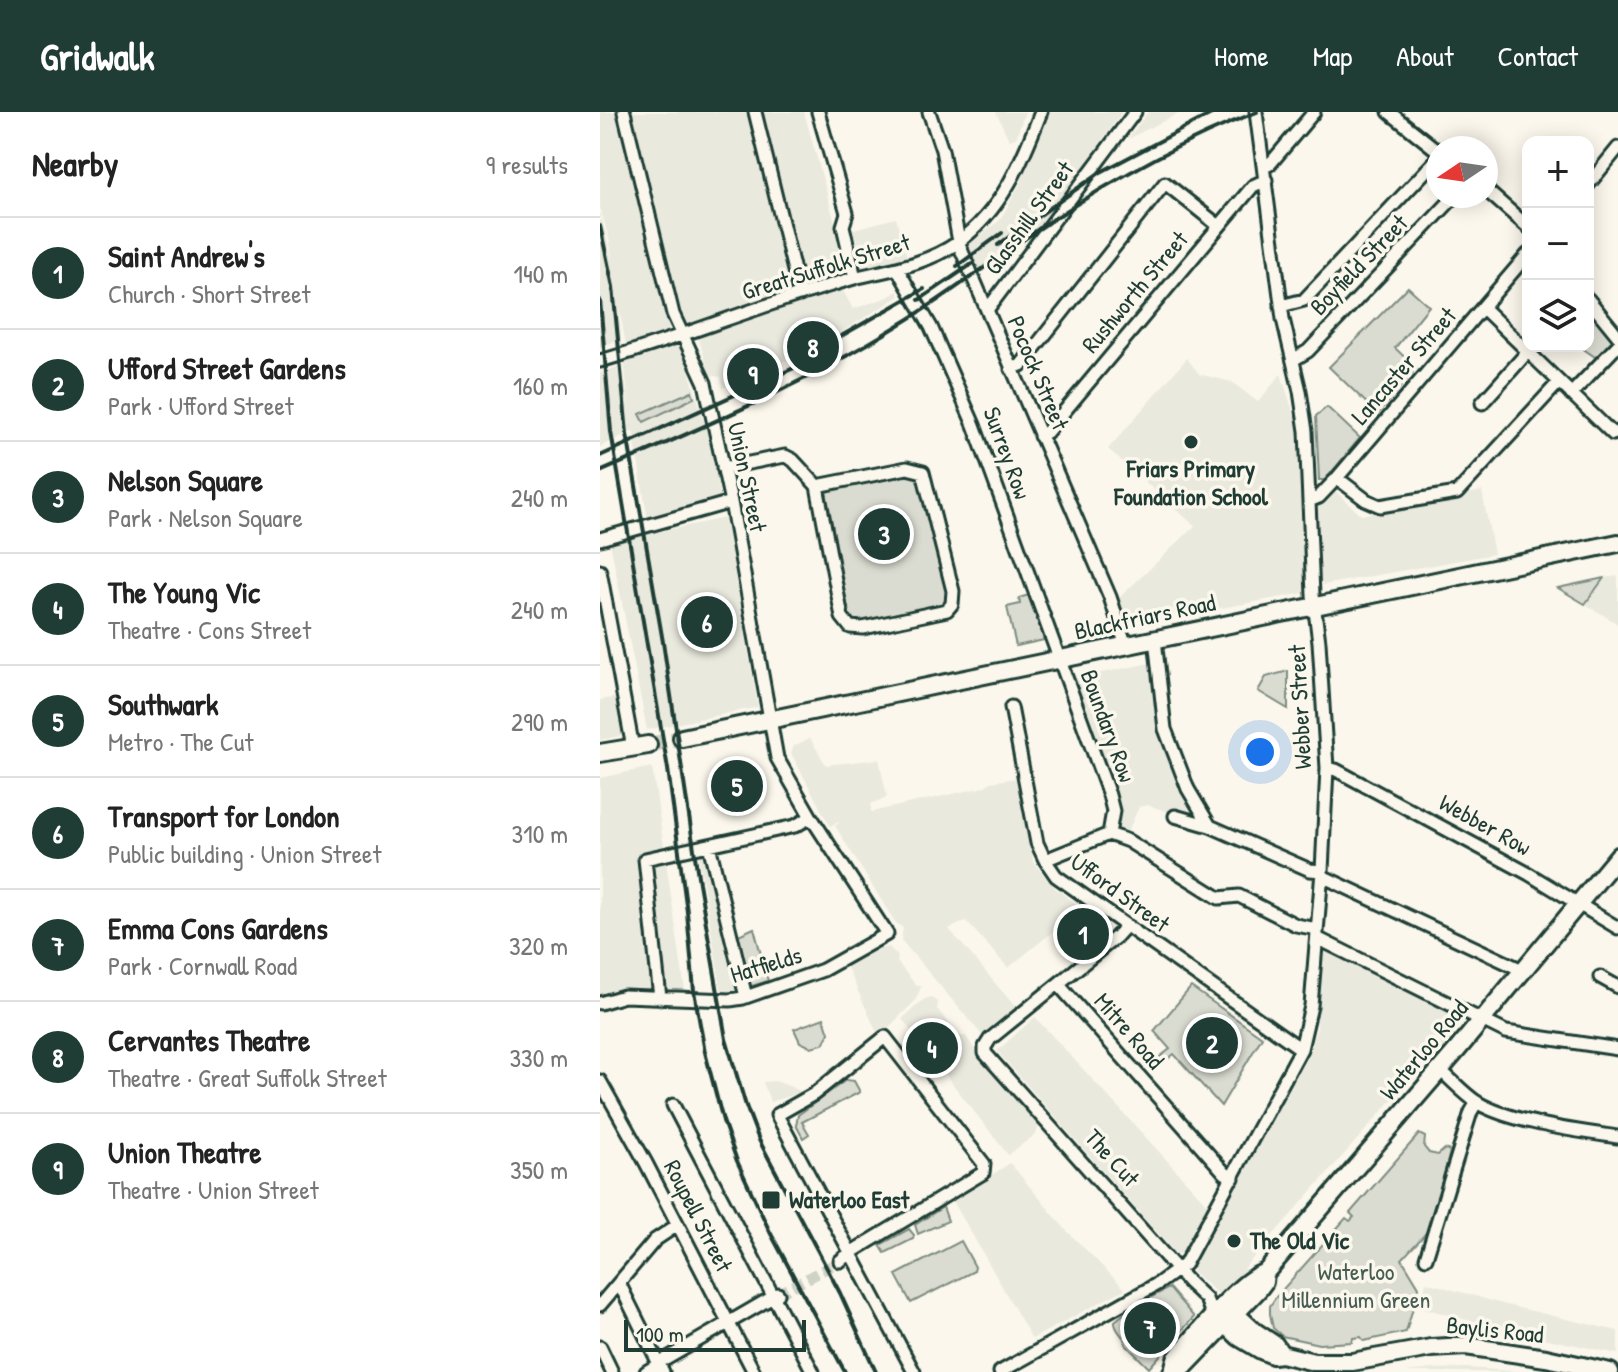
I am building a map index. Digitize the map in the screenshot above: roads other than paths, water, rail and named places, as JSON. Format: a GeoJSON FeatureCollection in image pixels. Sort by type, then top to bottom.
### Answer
{"type":"FeatureCollection","features":[{"type":"Feature","properties":{"kind":"main road","name":"Blackfriars Road"},"geometry":{"type":"LineString","coordinates":[[682,738],[1618,543]]}},
{"type":"Feature","properties":{"kind":"main road"},"geometry":{"type":"LineString","coordinates":[[600,753],[640,746]]}},
{"type":"Feature","properties":{"kind":"main road","name":"Waterloo Road"},"geometry":{"type":"LineString","coordinates":[[1172,1372],[1182,1351],[1258,1290],[1264,1282],[1265,1273],[1440,1070],[1618,856]]}},
{"type":"Feature","properties":{"kind":"main road","name":"Baylis Road"},"geometry":{"type":"LineString","coordinates":[[1225,1314],[1252,1346],[1313,1367],[1341,1368],[1431,1348],[1466,1346],[1546,1358],[1610,1372]]}},
{"type":"Feature","properties":{"kind":"street","name":"Union Street"},"geometry":{"type":"LineString","coordinates":[[624,112],[673,314],[705,383],[731,502],[770,719]]}},
{"type":"Feature","properties":{"kind":"street"},"geometry":{"type":"LineString","coordinates":[[755,112],[800,295]]}},
{"type":"Feature","properties":{"kind":"street"},"geometry":{"type":"LineString","coordinates":[[818,112],[847,213],[843,226],[855,278]]}},
{"type":"Feature","properties":{"kind":"street","name":"Pocock Street"},"geometry":{"type":"LineString","coordinates":[[929,112],[942,150],[958,242],[1110,597],[1126,646]]}},
{"type":"Feature","properties":{"kind":"street","name":"Great Suffolk Street"},"geometry":{"type":"LineString","coordinates":[[600,361],[800,295],[855,278],[898,270],[935,256],[958,242],[981,221],[1002,195],[1041,112]]}},
{"type":"Feature","properties":{"kind":"street","name":"Glasshill Street"},"geometry":{"type":"LineString","coordinates":[[987,310],[1135,112]]}},
{"type":"Feature","properties":{"kind":"street","name":"Webber Street"},"geometry":{"type":"LineString","coordinates":[[1000,1372],[1159,1283],[1185,1264],[1301,1049],[1311,1006],[1327,768],[1303,408],[1281,306],[1256,112]]}},
{"type":"Feature","properties":{"kind":"street"},"geometry":{"type":"LineString","coordinates":[[1264,167],[1270,164],[1314,112]]}},
{"type":"Feature","properties":{"kind":"street"},"geometry":{"type":"LineString","coordinates":[[1389,112],[1426,141]]}},
{"type":"Feature","properties":{"kind":"street"},"geometry":{"type":"LineString","coordinates":[[1594,178],[1618,148]]}},
{"type":"Feature","properties":{"kind":"street"},"geometry":{"type":"LineString","coordinates":[[1281,306],[1304,300],[1426,171]]}},
{"type":"Feature","properties":{"kind":"street","name":"Rushworth Street"},"geometry":{"type":"LineString","coordinates":[[1040,436],[1047,432],[1253,186],[1266,180]]}},
{"type":"Feature","properties":{"kind":"street"},"geometry":{"type":"LineString","coordinates":[[1011,369],[1021,365],[1165,183],[1219,226]]}},
{"type":"Feature","properties":{"kind":"street"},"geometry":{"type":"LineString","coordinates":[[1498,201],[1522,222]]}},
{"type":"Feature","properties":{"kind":"street","name":"Boyfield Street"},"geometry":{"type":"LineString","coordinates":[[1293,360],[1308,351],[1444,208]]}},
{"type":"Feature","properties":{"kind":"street","name":"Lancaster Street"},"geometry":{"type":"LineString","coordinates":[[1309,501],[1319,497],[1337,478],[1522,261]]}},
{"type":"Feature","properties":{"kind":"street","name":"Surrey Row"},"geometry":{"type":"LineString","coordinates":[[898,270],[921,308],[961,393],[1061,659]]}},
{"type":"Feature","properties":{"kind":"street"},"geometry":{"type":"LineString","coordinates":[[1594,306],[1618,336]]}},
{"type":"Feature","properties":{"kind":"street"},"geometry":{"type":"LineString","coordinates":[[1483,308],[1522,342]]}},
{"type":"Feature","properties":{"kind":"street"},"geometry":{"type":"LineString","coordinates":[[1571,394],[1618,345]]}},
{"type":"Feature","properties":{"kind":"street"},"geometry":{"type":"LineString","coordinates":[[1482,403],[1527,352]]}},
{"type":"Feature","properties":{"kind":"street"},"geometry":{"type":"LineString","coordinates":[[1533,352],[1613,434],[1618,432]]}},
{"type":"Feature","properties":{"kind":"street"},"geometry":{"type":"LineString","coordinates":[[1337,478],[1366,500],[1380,506],[1457,493],[1559,382]]}},
{"type":"Feature","properties":{"kind":"street"},"geometry":{"type":"LineString","coordinates":[[723,468],[785,456],[793,460],[817,486],[842,617],[850,627],[863,628],[947,610],[952,604],[953,591],[923,472],[907,468],[817,486]]}},
{"type":"Feature","properties":{"kind":"street"},"geometry":{"type":"LineString","coordinates":[[600,539],[731,502]]}},
{"type":"Feature","properties":{"kind":"street"},"geometry":{"type":"LineString","coordinates":[[600,571],[640,746]]}},
{"type":"Feature","properties":{"kind":"street"},"geometry":{"type":"LineString","coordinates":[[1155,639],[1165,729],[1188,789],[1210,826]]}},
{"type":"Feature","properties":{"kind":"street","name":"Boundary Row"},"geometry":{"type":"LineString","coordinates":[[1061,659],[1112,803],[1109,834]]}},
{"type":"Feature","properties":{"kind":"street","name":"Ufford Street"},"geometry":{"type":"LineString","coordinates":[[1011,707],[1037,843],[1056,876],[1301,1049]]}},
{"type":"Feature","properties":{"kind":"street"},"geometry":{"type":"LineString","coordinates":[[660,998],[645,859],[795,826],[811,817],[777,758],[770,719]]}},
{"type":"Feature","properties":{"kind":"street","name":"Webber Row"},"geometry":{"type":"LineString","coordinates":[[1327,768],[1336,770],[1529,874],[1618,928]]}},
{"type":"Feature","properties":{"kind":"street"},"geometry":{"type":"LineString","coordinates":[[1175,816],[1210,826],[1322,874],[1522,970]]}},
{"type":"Feature","properties":{"kind":"street","name":"Hatfields"},"geometry":{"type":"LineString","coordinates":[[600,1003],[624,996],[730,1000],[746,997],[823,970],[887,934],[811,817]]}},
{"type":"Feature","properties":{"kind":"street"},"geometry":{"type":"LineString","coordinates":[[1045,860],[1109,834],[1128,841],[1219,898],[1239,896],[1481,1020],[1521,1036],[1618,1049]]}},
{"type":"Feature","properties":{"kind":"street"},"geometry":{"type":"LineString","coordinates":[[709,845],[746,997]]}},
{"type":"Feature","properties":{"kind":"street"},"geometry":{"type":"LineString","coordinates":[[1058,984],[1126,926]]}},
{"type":"Feature","properties":{"kind":"street"},"geometry":{"type":"LineString","coordinates":[[1600,977],[1618,987]]}},
{"type":"Feature","properties":{"kind":"street","name":"The Cut"},"geometry":{"type":"LineString","coordinates":[[1058,984],[990,1039],[985,1047],[987,1057],[1206,1299],[1210,1309],[1225,1314]]}},
{"type":"Feature","properties":{"kind":"street","name":"Mitre Road"},"geometry":{"type":"LineString","coordinates":[[1058,984],[1225,1173],[1233,1178]]}},
{"type":"Feature","properties":{"kind":"street"},"geometry":{"type":"LineString","coordinates":[[845,1257],[983,1173],[982,1162],[885,1037],[814,1094],[777,1115],[845,1257],[914,1372]]}},
{"type":"Feature","properties":{"kind":"street"},"geometry":{"type":"LineString","coordinates":[[1440,1070],[1477,1102],[1551,1126],[1618,1137]]}},
{"type":"Feature","properties":{"kind":"street","name":"Roupell Street"},"geometry":{"type":"LineString","coordinates":[[600,1081],[754,1372]]}},
{"type":"Feature","properties":{"kind":"street"},"geometry":{"type":"LineString","coordinates":[[1426,1258],[1471,1112],[1477,1102]]}},
{"type":"Feature","properties":{"kind":"street"},"geometry":{"type":"LineString","coordinates":[[673,1105],[776,1295],[813,1372]]}},
{"type":"Feature","properties":{"kind":"street"},"geometry":{"type":"LineString","coordinates":[[600,1305],[655,1240],[676,1226]]}},
{"type":"Feature","properties":{"kind":"street"},"geometry":{"type":"LineString","coordinates":[[619,1283],[663,1365]]}},
{"type":"Feature","properties":{"kind":"street"},"geometry":{"type":"LineString","coordinates":[[646,1372],[663,1365],[776,1295]]}},
{"type":"Feature","properties":{"kind":"street"},"geometry":{"type":"LineString","coordinates":[[600,1347],[612,1372]]}},
{"type":"Feature","properties":{"kind":"tunnel"},"geometry":{"type":"LineString","coordinates":[[648,745],[682,738]]}},
{"type":"Feature","properties":{"kind":"tunnel"},"geometry":{"type":"LineString","coordinates":[[778,1294],[840,1261]]}},
{"type":"Feature","properties":{"kind":"railway"},"geometry":{"type":"LineString","coordinates":[[998,245],[1099,173],[1215,112]]}},
{"type":"Feature","properties":{"kind":"railway"},"geometry":{"type":"LineString","coordinates":[[600,472],[827,367],[918,313],[1099,191],[1150,161],[1257,112]]}},
{"type":"Feature","properties":{"kind":"railway"},"geometry":{"type":"LineString","coordinates":[[600,226],[613,287],[627,434],[726,1039],[759,1140],[840,1293],[876,1372]]}},
{"type":"Feature","properties":{"kind":"railway"},"geometry":{"type":"LineString","coordinates":[[957,266],[1002,233]]}},
{"type":"Feature","properties":{"kind":"railway"},"geometry":{"type":"LineString","coordinates":[[919,300],[972,264]]}},
{"type":"Feature","properties":{"kind":"railway"},"geometry":{"type":"LineString","coordinates":[[806,356],[924,289]]}},
{"type":"Feature","properties":{"kind":"railway"},"geometry":{"type":"LineString","coordinates":[[600,300],[611,432],[668,769],[694,991],[705,1052],[737,1161],[770,1232],[845,1372]]}},
{"type":"Feature","properties":{"kind":"railway"},"geometry":{"type":"LineString","coordinates":[[600,456],[818,357]]}},
{"type":"Feature","properties":{"kind":"place","name":"Cervantes Theatre"},"geometry":{"type":"Point","coordinates":[813,347]}},
{"type":"Feature","properties":{"kind":"place","name":"Union Theatre"},"geometry":{"type":"Point","coordinates":[753,374]}},
{"type":"Feature","properties":{"kind":"place","name":"Friars Primary Foundation School"},"geometry":{"type":"Point","coordinates":[1191,442]}},
{"type":"Feature","properties":{"kind":"place","name":"Nelson Square"},"geometry":{"type":"Point","coordinates":[884,534]}},
{"type":"Feature","properties":{"kind":"place","name":"Transport for London"},"geometry":{"type":"Point","coordinates":[707,622]}},
{"type":"Feature","properties":{"kind":"place","name":"Southwark"},"geometry":{"type":"Point","coordinates":[737,786]}},
{"type":"Feature","properties":{"kind":"place","name":"Saint Andrew's"},"geometry":{"type":"Point","coordinates":[1083,934]}},
{"type":"Feature","properties":{"kind":"place","name":"Ufford Street Gardens"},"geometry":{"type":"Point","coordinates":[1212,1043]}},
{"type":"Feature","properties":{"kind":"place","name":"The Young Vic"},"geometry":{"type":"Point","coordinates":[932,1048]}},
{"type":"Feature","properties":{"kind":"place","name":"Waterloo East"},"geometry":{"type":"Point","coordinates":[771,1200]}},
{"type":"Feature","properties":{"kind":"place","name":"The Old Vic"},"geometry":{"type":"Point","coordinates":[1234,1241]}},
{"type":"Feature","properties":{"kind":"place","name":"Emma Cons Gardens"},"geometry":{"type":"Point","coordinates":[1150,1328]}},
{"type":"Feature","properties":{"kind":"park label","name":"Waterloo Millennium Green"},"geometry":{"type":"Point","coordinates":[1356,1286]}}]}
